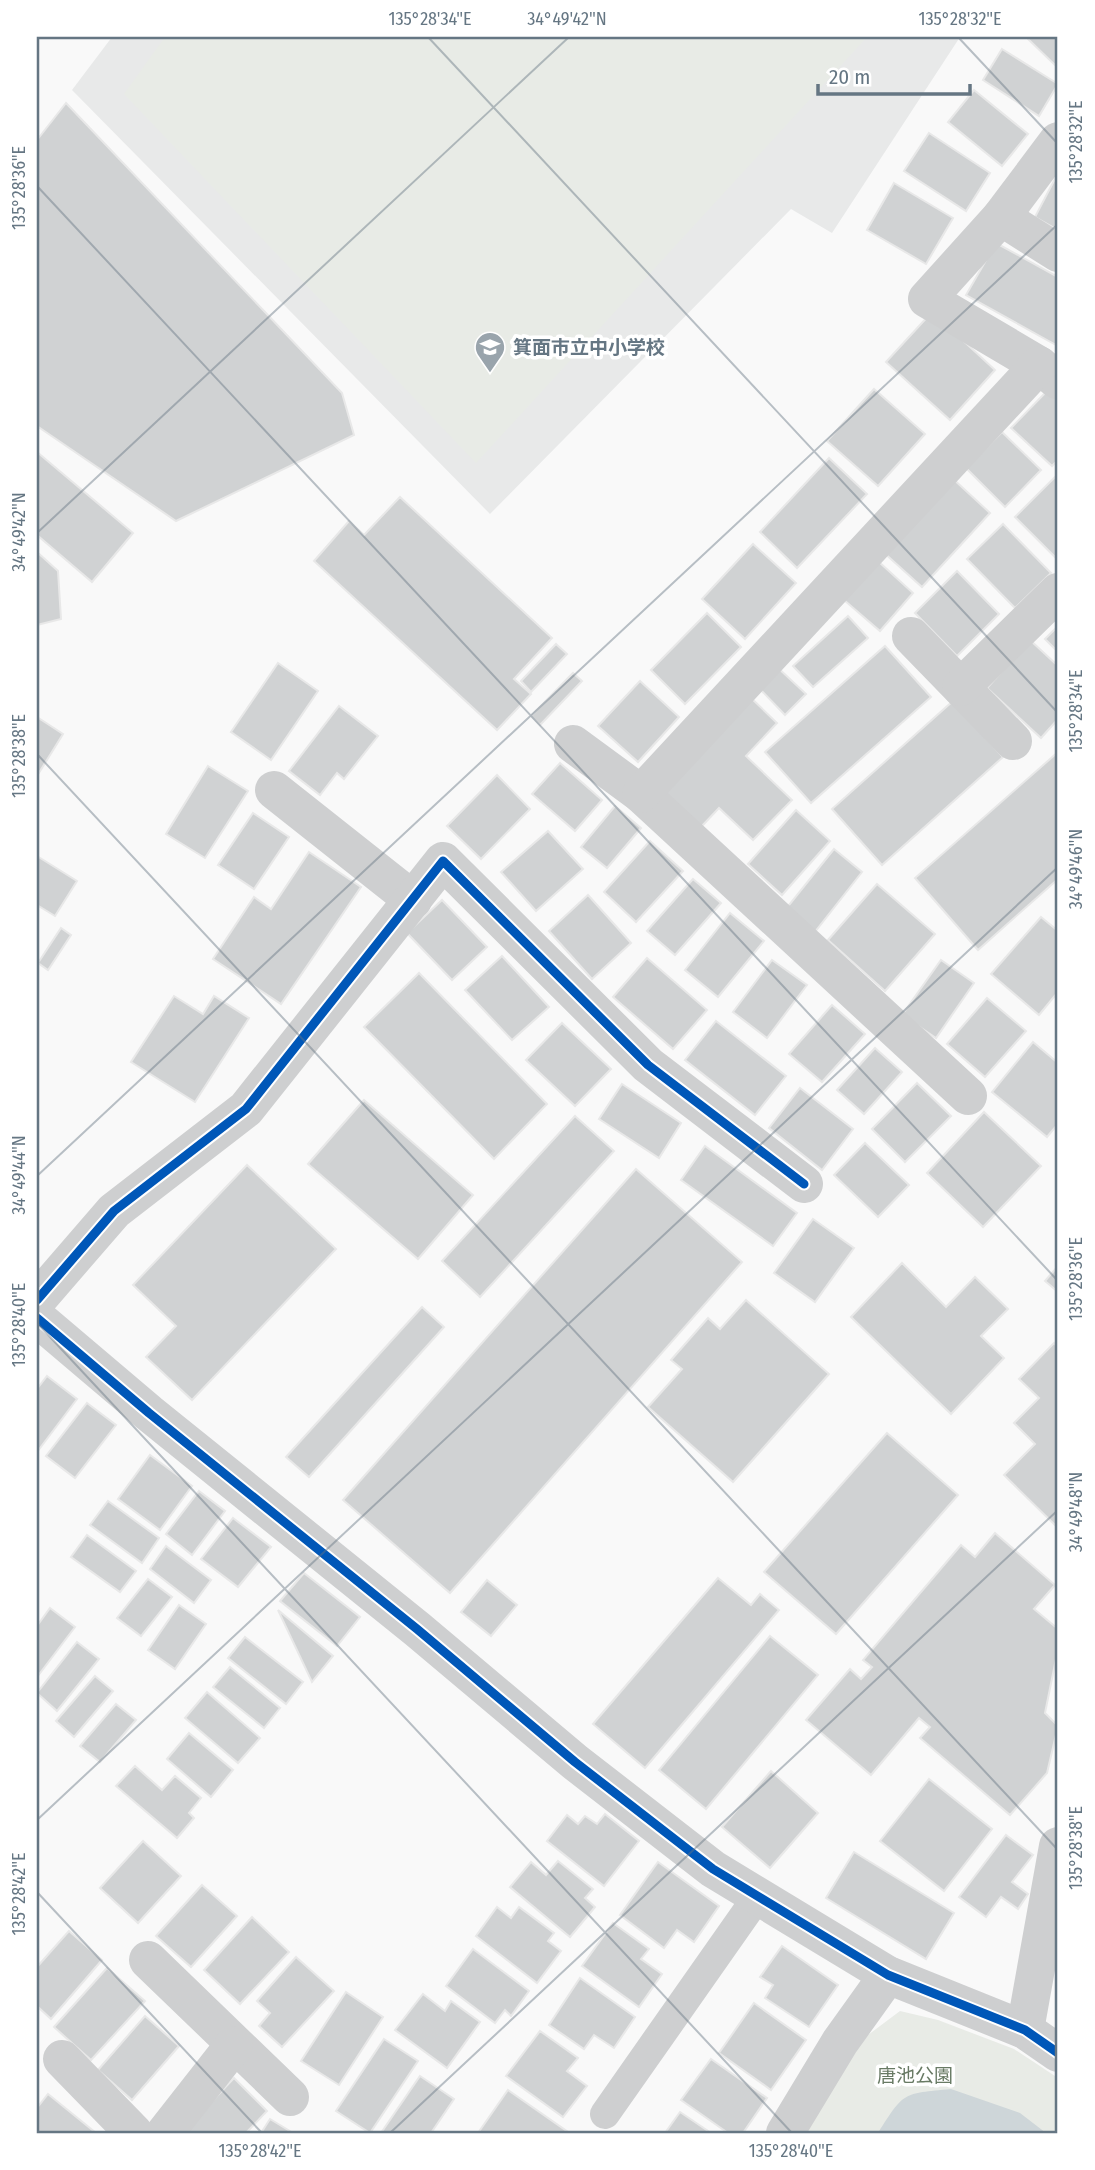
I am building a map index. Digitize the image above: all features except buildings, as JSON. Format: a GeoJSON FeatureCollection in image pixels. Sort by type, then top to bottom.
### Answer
{"type":"FeatureCollection","features":[{"type":"Feature","properties":{"kind":"street"},"geometry":{"type":"LineString","coordinates":[[641,794],[1049,373],[927,299],[1001,217],[1058,141]]}},
{"type":"Feature","properties":{"kind":"street"},"geometry":{"type":"LineString","coordinates":[[1001,217],[1058,253]]}},
{"type":"Feature","properties":{"kind":"street"},"geometry":{"type":"LineString","coordinates":[[961,687],[1058,592]]}},
{"type":"Feature","properties":{"kind":"street"},"geometry":{"type":"LineString","coordinates":[[911,636],[1013,741]]}},
{"type":"Feature","properties":{"kind":"street"},"geometry":{"type":"LineString","coordinates":[[573,744],[641,794],[968,1096]]}},
{"type":"Feature","properties":{"kind":"street"},"geometry":{"type":"LineString","coordinates":[[274,790],[413,900]]}},
{"type":"Feature","properties":{"kind":"street"},"geometry":{"type":"LineString","coordinates":[[37,1300],[114,1211],[246,1109],[443,861],[648,1065],[804,1184]]}},
{"type":"Feature","properties":{"kind":"street"},"geometry":{"type":"LineString","coordinates":[[37,1318],[575,1762],[713,1869],[888,1975],[1025,2030],[1058,2053]]}},
{"type":"Feature","properties":{"kind":"street"},"geometry":{"type":"LineString","coordinates":[[1025,2030],[1058,1846]]}},
{"type":"Feature","properties":{"kind":"street"},"geometry":{"type":"LineString","coordinates":[[148,1960],[290,2097]]}},
{"type":"Feature","properties":{"kind":"street"},"geometry":{"type":"LineString","coordinates":[[785,2133],[840,2042],[888,1975]]}},
{"type":"Feature","properties":{"kind":"street"},"geometry":{"type":"LineString","coordinates":[[165,2133],[234,2045]]}},
{"type":"Feature","properties":{"kind":"street"},"geometry":{"type":"LineString","coordinates":[[62,2059],[134,2133]]}},
{"type":"Feature","properties":{"kind":"lane"},"geometry":{"type":"LineString","coordinates":[[605,2114],[758,1896]]}},
{"type":"Feature","properties":{"kind":"shaded area","name":"箕面市立中小学校"},"geometry":{"type":"Polygon","coordinates":[[[112,37],[960,37],[832,233],[791,209],[490,514],[72,90],[112,37]]]}},
{"type":"Feature","properties":{"kind":"shaded area"},"geometry":{"type":"Polygon","coordinates":[[[951,2089],[1020,2113],[1046,2133],[878,2133],[894,2109],[906,2097],[951,2089]]]}},
{"type":"Feature","properties":{"kind":"green space","name":"箕面市立中小学校"},"geometry":{"type":"Polygon","coordinates":[[[165,37],[867,37],[476,463],[124,94],[165,37]]]}},
{"type":"Feature","properties":{"kind":"green space","name":"唐池公園"},"geometry":{"type":"Polygon","coordinates":[[[900,2011],[938,2020],[1014,2049],[1058,2078],[1058,2133],[794,2133],[852,2047],[900,2011]]]}},
{"type":"Feature","properties":{"kind":"cycle path"},"geometry":{"type":"LineString","coordinates":[[37,1300],[114,1211],[246,1109],[443,861],[648,1065],[804,1184]]}},
{"type":"Feature","properties":{"kind":"cycle path"},"geometry":{"type":"LineString","coordinates":[[37,1318],[575,1762],[713,1869],[888,1975],[1025,2030],[1058,2053]]}},
{"type":"Feature","properties":{"kind":"place","name":"箕面市立中小学校"},"geometry":{"type":"Point","coordinates":[490,374]}}]}
